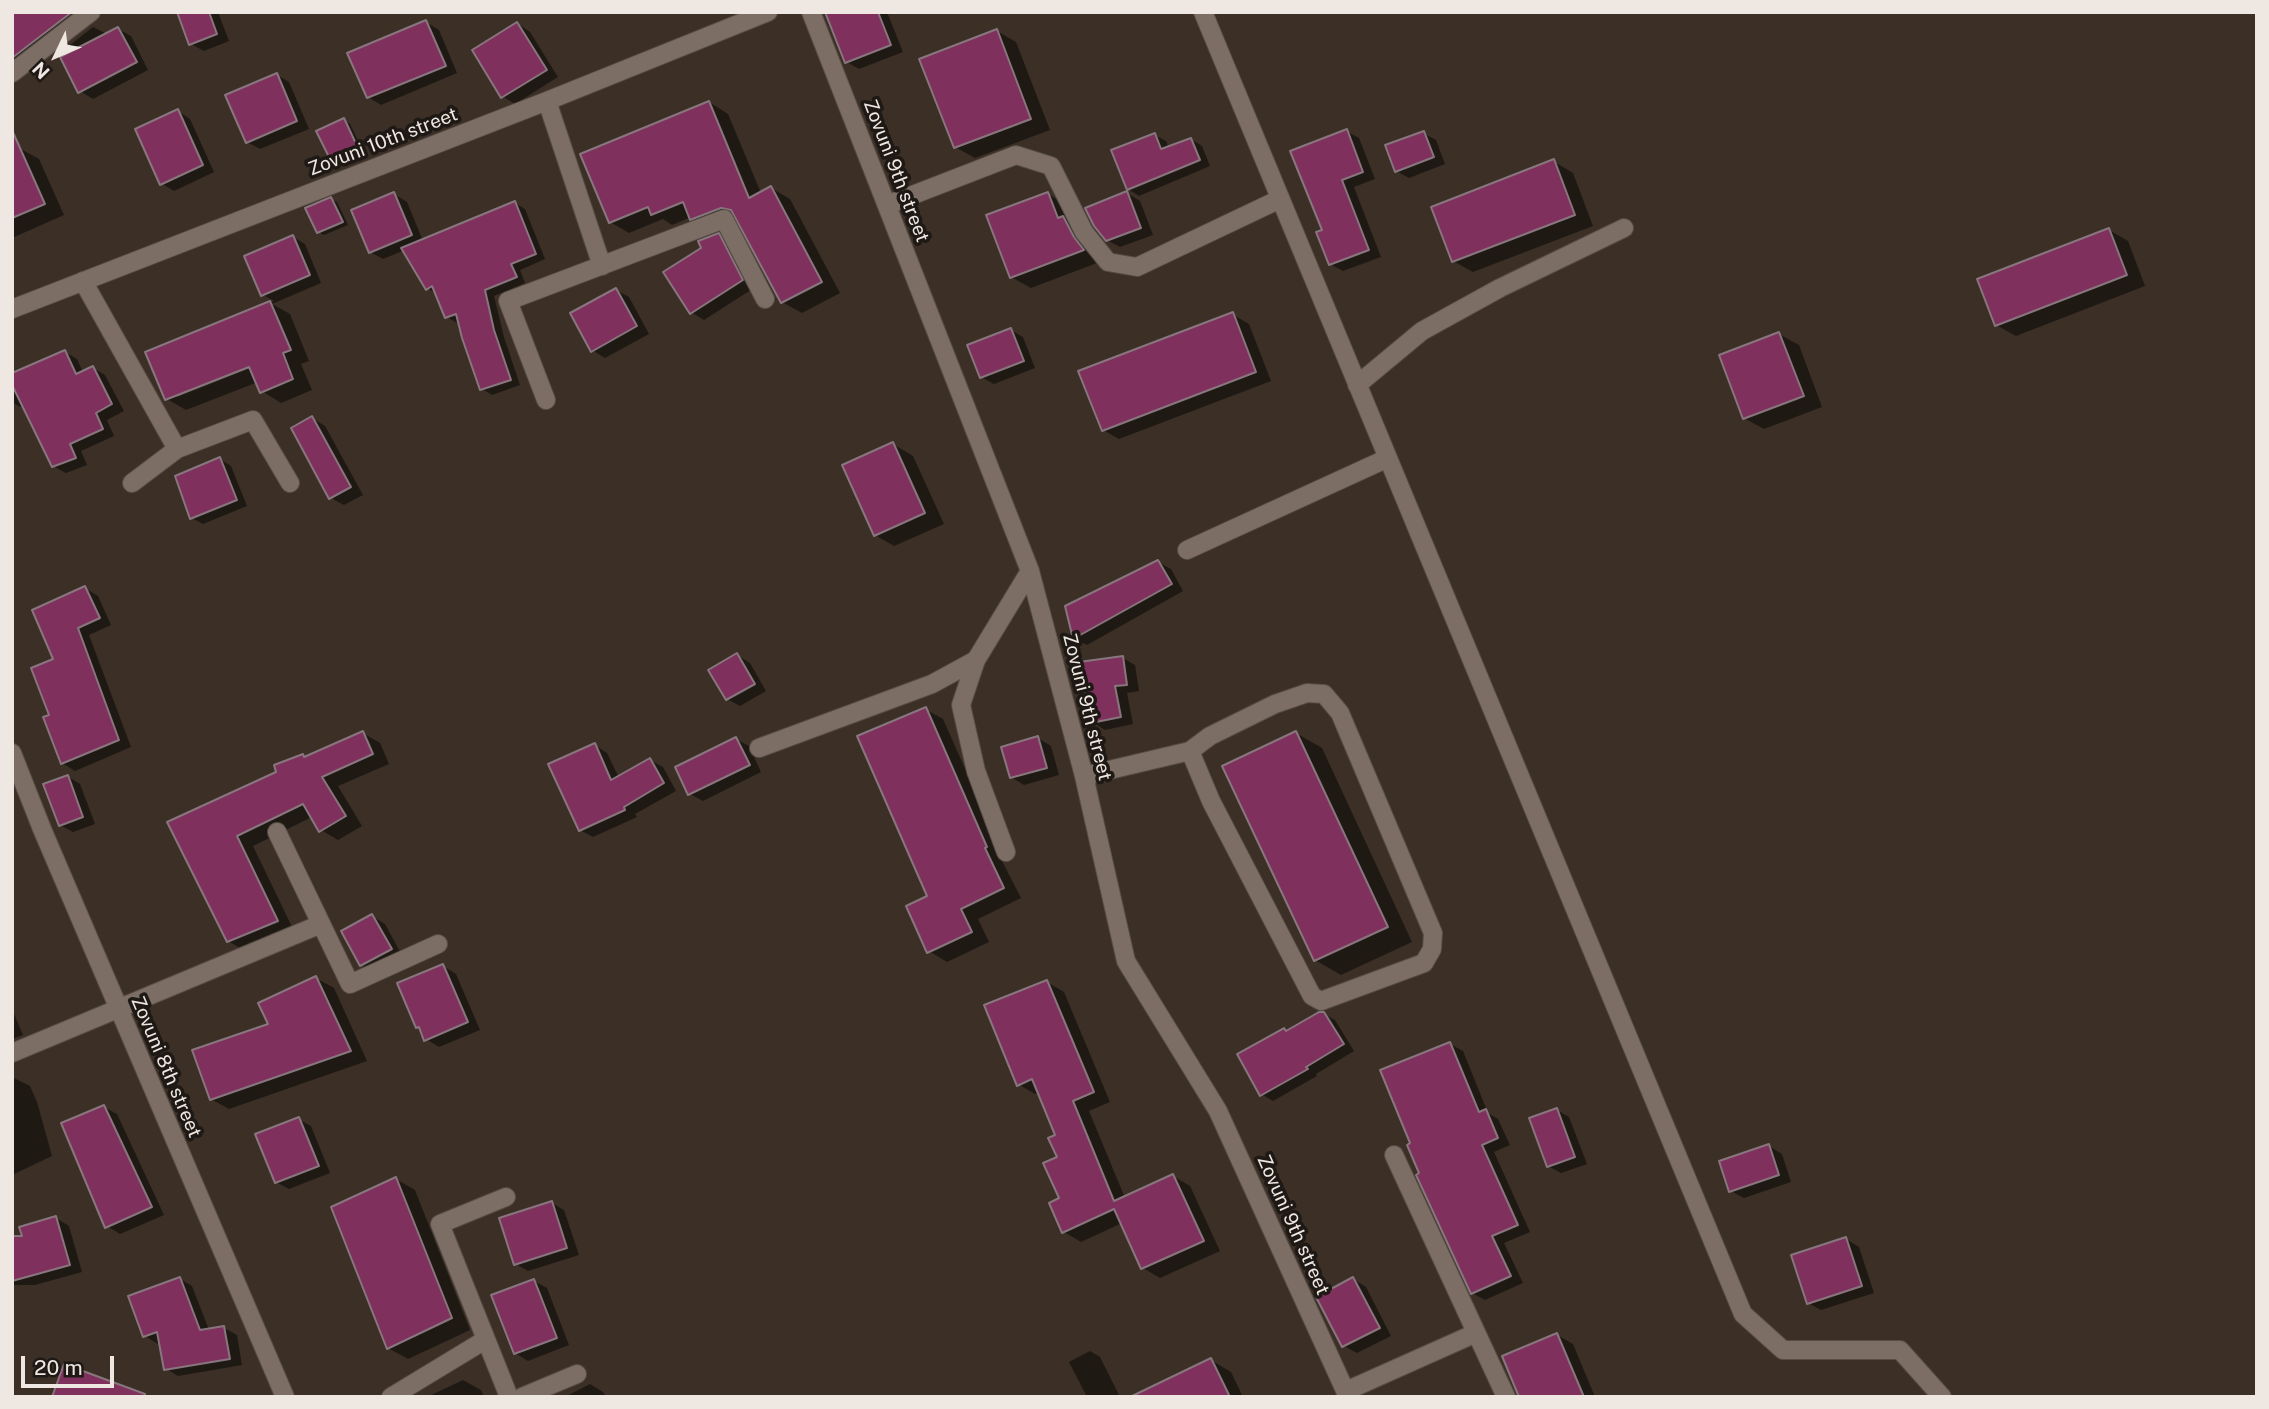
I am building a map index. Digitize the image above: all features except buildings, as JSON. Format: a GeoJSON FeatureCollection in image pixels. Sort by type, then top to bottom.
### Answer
{"type":"FeatureCollection","features":[{"type":"Feature","properties":{"kind":"street"},"geometry":{"type":"LineString","coordinates":[[12,73],[92,12]]}},
{"type":"Feature","properties":{"kind":"street","name":"Zovuni 10th street"},"geometry":{"type":"LineString","coordinates":[[12,309],[768,12]]}},
{"type":"Feature","properties":{"kind":"street","name":"Zovuni 9th street"},"geometry":{"type":"LineString","coordinates":[[811,12],[1030,572],[1084,776],[1126,961],[1218,1111],[1347,1394]]}},
{"type":"Feature","properties":{"kind":"street"},"geometry":{"type":"LineString","coordinates":[[1203,12],[1743,1314],[1783,1350],[1900,1350],[1942,1397]]}},
{"type":"Feature","properties":{"kind":"street"},"geometry":{"type":"LineString","coordinates":[[547,101],[602,266]]}},
{"type":"Feature","properties":{"kind":"street"},"geometry":{"type":"LineString","coordinates":[[887,205],[1016,155],[1051,166],[1084,232],[1108,262],[1137,267],[1280,199]]}},
{"type":"Feature","properties":{"kind":"street"},"geometry":{"type":"LineString","coordinates":[[546,400],[508,301],[724,219],[765,299]]}},
{"type":"Feature","properties":{"kind":"street"},"geometry":{"type":"LineString","coordinates":[[1357,385],[1422,331],[1500,288],[1624,228]]}},
{"type":"Feature","properties":{"kind":"street"},"geometry":{"type":"LineString","coordinates":[[83,281],[177,449]]}},
{"type":"Feature","properties":{"kind":"street"},"geometry":{"type":"LineString","coordinates":[[132,483],[177,449],[253,420],[290,483]]}},
{"type":"Feature","properties":{"kind":"street"},"geometry":{"type":"LineString","coordinates":[[1187,550],[1388,458]]}},
{"type":"Feature","properties":{"kind":"street"},"geometry":{"type":"LineString","coordinates":[[1006,852],[976,771],[961,705],[976,660],[1030,572]]}},
{"type":"Feature","properties":{"kind":"street"},"geometry":{"type":"LineString","coordinates":[[759,748],[932,684],[976,660]]}},
{"type":"Feature","properties":{"kind":"street"},"geometry":{"type":"LineString","coordinates":[[1084,776],[1190,751],[1210,736],[1275,704],[1307,693],[1324,694],[1340,713],[1433,933],[1432,949],[1424,962],[1321,1001],[1312,996],[1212,801],[1190,751]]}},
{"type":"Feature","properties":{"kind":"street","name":"Zovuni 8th street"},"geometry":{"type":"LineString","coordinates":[[12,753],[42,830],[285,1397]]}},
{"type":"Feature","properties":{"kind":"street"},"geometry":{"type":"LineString","coordinates":[[277,832],[350,984],[438,944]]}},
{"type":"Feature","properties":{"kind":"street"},"geometry":{"type":"LineString","coordinates":[[12,1053],[321,924]]}},
{"type":"Feature","properties":{"kind":"street"},"geometry":{"type":"LineString","coordinates":[[1394,1155],[1506,1397]]}},
{"type":"Feature","properties":{"kind":"street"},"geometry":{"type":"LineString","coordinates":[[506,1196],[440,1224],[509,1397]]}},
{"type":"Feature","properties":{"kind":"street"},"geometry":{"type":"LineString","coordinates":[[1347,1394],[1476,1333]]}},
{"type":"Feature","properties":{"kind":"street"},"geometry":{"type":"LineString","coordinates":[[391,1397],[485,1340]]}},
{"type":"Feature","properties":{"kind":"street"},"geometry":{"type":"LineString","coordinates":[[522,1397],[577,1374]]}}]}
